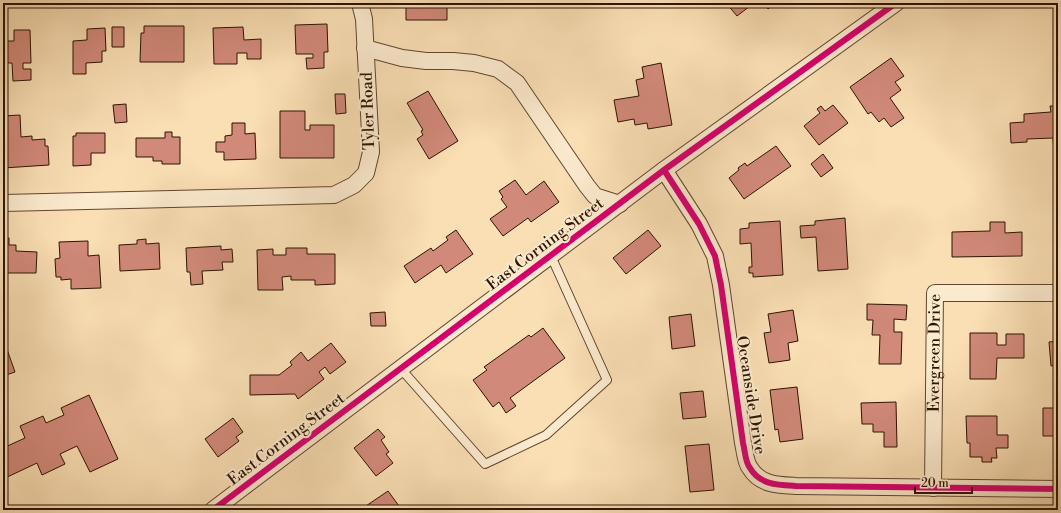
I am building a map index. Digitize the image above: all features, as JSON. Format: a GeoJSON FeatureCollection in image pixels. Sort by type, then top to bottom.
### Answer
{"type":"FeatureCollection","features":[{"type":"Feature","properties":{"kind":"street"},"geometry":{"type":"LineString","coordinates":[[360,3],[364,19],[365,48]]}},
{"type":"Feature","properties":{"kind":"street","name":"East Corning Street"},"geometry":{"type":"LineString","coordinates":[[213,510],[664,170],[896,3]]}},
{"type":"Feature","properties":{"kind":"street","name":"Tyler Road"},"geometry":{"type":"LineString","coordinates":[[3,203],[334,195],[354,185],[366,173],[371,152],[365,48],[402,58],[426,61],[474,63],[498,69],[517,83],[595,196],[620,204]]}},
{"type":"Feature","properties":{"kind":"street","name":"Oceanside Drive"},"geometry":{"type":"LineString","coordinates":[[664,170],[699,224],[715,256],[721,285],[743,443],[749,467],[760,480],[775,485],[1058,489]]}},
{"type":"Feature","properties":{"kind":"street","name":"Evergreen Drive"},"geometry":{"type":"LineString","coordinates":[[933,488],[935,293],[1058,294]]}},
{"type":"Feature","properties":{"kind":"lane"},"geometry":{"type":"LineString","coordinates":[[401,369],[485,464],[546,435],[608,380],[551,256]]}},
{"type":"Feature","properties":{"kind":"building"},"geometry":{"type":"Polygon","coordinates":[[[406,3],[447,3],[447,20],[406,20],[406,3]]]}},
{"type":"Feature","properties":{"kind":"building"},"geometry":{"type":"Polygon","coordinates":[[[726,3],[754,3],[737,16],[726,3]]]}},
{"type":"Feature","properties":{"kind":"building"},"geometry":{"type":"Polygon","coordinates":[[[763,3],[775,3],[768,9],[763,3]]]}},
{"type":"Feature","properties":{"kind":"building"},"geometry":{"type":"Polygon","coordinates":[[[327,24],[328,52],[324,52],[324,68],[307,69],[306,58],[313,58],[313,54],[296,54],[295,25],[327,24]]]}},
{"type":"Feature","properties":{"kind":"building"},"geometry":{"type":"Polygon","coordinates":[[[144,26],[184,26],[184,62],[140,62],[141,33],[144,33],[144,26]]]}},
{"type":"Feature","properties":{"kind":"building"},"geometry":{"type":"Polygon","coordinates":[[[112,27],[124,27],[124,47],[112,47],[112,27]]]}},
{"type":"Feature","properties":{"kind":"building"},"geometry":{"type":"Polygon","coordinates":[[[243,27],[244,40],[261,39],[261,59],[247,59],[247,53],[237,53],[237,64],[214,64],[213,28],[243,27]]]}},
{"type":"Feature","properties":{"kind":"building"},"geometry":{"type":"Polygon","coordinates":[[[105,28],[106,51],[102,51],[102,62],[86,63],[86,74],[73,74],[73,41],[87,40],[87,29],[105,28]]]}},
{"type":"Feature","properties":{"kind":"building"},"geometry":{"type":"Polygon","coordinates":[[[14,30],[30,30],[31,63],[23,63],[23,69],[31,69],[31,80],[13,81],[12,63],[3,63],[3,41],[14,41],[14,30]]]}},
{"type":"Feature","properties":{"kind":"building"},"geometry":{"type":"Polygon","coordinates":[[[891,58],[904,76],[895,82],[901,90],[890,98],[904,118],[891,127],[884,118],[879,122],[871,112],[868,114],[850,87],[891,58]]]}},
{"type":"Feature","properties":{"kind":"building"},"geometry":{"type":"Polygon","coordinates":[[[661,63],[672,125],[648,129],[647,123],[635,125],[634,119],[618,122],[614,100],[639,96],[636,80],[644,78],[642,67],[661,63]]]}},
{"type":"Feature","properties":{"kind":"building"},"geometry":{"type":"Polygon","coordinates":[[[428,91],[458,141],[429,159],[417,139],[423,135],[421,131],[423,130],[407,103],[428,91]]]}},
{"type":"Feature","properties":{"kind":"building"},"geometry":{"type":"Polygon","coordinates":[[[335,94],[345,94],[346,113],[336,114],[335,94]]]}},
{"type":"Feature","properties":{"kind":"building"},"geometry":{"type":"Polygon","coordinates":[[[126,104],[127,122],[115,123],[113,105],[126,104]]]}},
{"type":"Feature","properties":{"kind":"building"},"geometry":{"type":"Polygon","coordinates":[[[833,105],[848,123],[819,145],[804,126],[820,113],[817,109],[821,106],[825,111],[833,105]]]}},
{"type":"Feature","properties":{"kind":"building"},"geometry":{"type":"Polygon","coordinates":[[[1050,106],[1058,106],[1058,153],[1054,153],[1053,138],[1027,139],[1027,142],[1011,143],[1010,123],[1024,122],[1024,114],[1051,112],[1050,106]]]}},
{"type":"Feature","properties":{"kind":"building"},"geometry":{"type":"Polygon","coordinates":[[[280,111],[305,111],[305,130],[310,130],[310,125],[334,125],[334,158],[280,158],[280,111]]]}},
{"type":"Feature","properties":{"kind":"building"},"geometry":{"type":"Polygon","coordinates":[[[20,115],[21,137],[32,136],[32,140],[45,139],[45,146],[48,146],[49,165],[3,168],[3,116],[20,115]]]}},
{"type":"Feature","properties":{"kind":"building"},"geometry":{"type":"Polygon","coordinates":[[[232,123],[245,123],[245,134],[255,133],[256,159],[224,160],[224,152],[216,152],[216,142],[225,142],[225,136],[232,135],[232,123]]]}},
{"type":"Feature","properties":{"kind":"building"},"geometry":{"type":"Polygon","coordinates":[[[165,132],[172,132],[172,137],[180,137],[180,164],[162,164],[162,161],[153,161],[153,157],[136,157],[136,138],[165,138],[165,132]]]}},
{"type":"Feature","properties":{"kind":"building"},"geometry":{"type":"Polygon","coordinates":[[[76,133],[105,133],[105,153],[91,153],[91,165],[73,166],[73,136],[76,136],[76,133]]]}},
{"type":"Feature","properties":{"kind":"building"},"geometry":{"type":"Polygon","coordinates":[[[776,146],[791,166],[744,199],[729,178],[745,163],[747,166],[776,146]]]}},
{"type":"Feature","properties":{"kind":"building"},"geometry":{"type":"Polygon","coordinates":[[[823,154],[833,168],[821,177],[811,164],[823,154]]]}},
{"type":"Feature","properties":{"kind":"building"},"geometry":{"type":"Polygon","coordinates":[[[515,180],[526,195],[544,181],[559,202],[531,222],[528,218],[503,236],[490,219],[507,207],[501,199],[503,197],[499,191],[515,180]]]}},
{"type":"Feature","properties":{"kind":"building"},"geometry":{"type":"Polygon","coordinates":[[[845,218],[848,269],[818,271],[816,237],[801,238],[800,226],[815,225],[815,221],[845,218]]]}},
{"type":"Feature","properties":{"kind":"building"},"geometry":{"type":"Polygon","coordinates":[[[780,221],[783,275],[753,277],[753,273],[749,273],[749,267],[752,267],[751,243],[740,244],[740,229],[749,228],[749,223],[780,221]]]}},
{"type":"Feature","properties":{"kind":"building"},"geometry":{"type":"Polygon","coordinates":[[[990,222],[1005,222],[1005,233],[1022,232],[1022,256],[952,257],[952,232],[990,231],[990,222]]]}},
{"type":"Feature","properties":{"kind":"building"},"geometry":{"type":"Polygon","coordinates":[[[456,230],[473,254],[446,273],[441,265],[415,283],[404,266],[431,248],[433,251],[448,240],[446,237],[456,230]]]}},
{"type":"Feature","properties":{"kind":"building"},"geometry":{"type":"Polygon","coordinates":[[[648,230],[661,246],[626,274],[613,258],[648,230]]]}},
{"type":"Feature","properties":{"kind":"building"},"geometry":{"type":"Polygon","coordinates":[[[3,238],[9,238],[9,245],[16,245],[16,251],[37,252],[36,273],[3,273],[3,238]]]}},
{"type":"Feature","properties":{"kind":"building"},"geometry":{"type":"Polygon","coordinates":[[[146,239],[146,244],[159,243],[160,269],[120,271],[119,245],[137,244],[137,240],[146,239]]]}},
{"type":"Feature","properties":{"kind":"building"},"geometry":{"type":"Polygon","coordinates":[[[88,241],[88,256],[99,255],[101,288],[71,289],[71,279],[61,280],[61,277],[56,277],[55,259],[60,258],[59,242],[88,241]]]}},
{"type":"Feature","properties":{"kind":"building"},"geometry":{"type":"Polygon","coordinates":[[[221,246],[221,250],[232,249],[233,262],[222,262],[223,270],[202,271],[203,284],[191,285],[190,272],[187,272],[186,248],[221,246]]]}},
{"type":"Feature","properties":{"kind":"building"},"geometry":{"type":"Polygon","coordinates":[[[286,248],[307,248],[307,254],[335,254],[335,284],[315,285],[315,280],[291,280],[291,276],[282,277],[283,290],[258,290],[257,250],[273,249],[273,255],[286,255],[286,248]]]}},
{"type":"Feature","properties":{"kind":"building"},"geometry":{"type":"Polygon","coordinates":[[[867,304],[907,305],[906,320],[894,319],[894,332],[902,332],[901,364],[879,364],[880,335],[872,335],[873,320],[867,320],[867,304]]]}},
{"type":"Feature","properties":{"kind":"building"},"geometry":{"type":"Polygon","coordinates":[[[793,310],[798,341],[788,343],[790,360],[769,363],[764,333],[771,332],[768,314],[793,310]]]}},
{"type":"Feature","properties":{"kind":"building"},"geometry":{"type":"Polygon","coordinates":[[[385,312],[386,326],[371,326],[370,313],[385,312]]]}},
{"type":"Feature","properties":{"kind":"building"},"geometry":{"type":"Polygon","coordinates":[[[691,314],[695,346],[672,349],[669,317],[691,314]]]}},
{"type":"Feature","properties":{"kind":"building"},"geometry":{"type":"Polygon","coordinates":[[[543,328],[565,358],[510,398],[516,406],[506,413],[499,402],[493,407],[473,380],[487,370],[484,367],[529,335],[531,337],[543,328]]]}},
{"type":"Feature","properties":{"kind":"building"},"geometry":{"type":"Polygon","coordinates":[[[970,333],[997,333],[997,345],[1006,345],[1006,334],[1024,334],[1024,358],[997,358],[996,379],[970,379],[970,333]]]}},
{"type":"Feature","properties":{"kind":"building"},"geometry":{"type":"Polygon","coordinates":[[[3,338],[15,372],[3,376],[3,338]]]}},
{"type":"Feature","properties":{"kind":"building"},"geometry":{"type":"Polygon","coordinates":[[[1058,341],[1058,365],[1051,366],[1049,342],[1058,341]]]}},
{"type":"Feature","properties":{"kind":"building"},"geometry":{"type":"Polygon","coordinates":[[[331,343],[346,362],[330,374],[325,367],[319,372],[324,379],[298,399],[295,394],[250,395],[250,375],[279,375],[292,365],[290,362],[301,352],[308,361],[331,343]]]}},
{"type":"Feature","properties":{"kind":"building"},"geometry":{"type":"Polygon","coordinates":[[[797,387],[803,439],[780,442],[778,429],[775,430],[770,390],[797,387]]]}},
{"type":"Feature","properties":{"kind":"building"},"geometry":{"type":"Polygon","coordinates":[[[703,391],[706,417],[683,419],[680,393],[703,391]]]}},
{"type":"Feature","properties":{"kind":"building"},"geometry":{"type":"Polygon","coordinates":[[[89,395],[118,459],[90,472],[77,446],[60,454],[65,464],[42,475],[37,463],[3,479],[3,448],[25,438],[20,426],[43,416],[46,423],[64,415],[61,408],[89,395]]]}},
{"type":"Feature","properties":{"kind":"building"},"geometry":{"type":"Polygon","coordinates":[[[896,402],[897,447],[884,447],[884,432],[873,432],[873,424],[862,424],[861,403],[896,402]]]}},
{"type":"Feature","properties":{"kind":"building"},"geometry":{"type":"Polygon","coordinates":[[[1043,408],[1058,408],[1058,436],[1043,436],[1043,408]]]}},
{"type":"Feature","properties":{"kind":"building"},"geometry":{"type":"Polygon","coordinates":[[[966,416],[997,416],[997,435],[1008,435],[1008,448],[996,448],[997,458],[991,458],[992,462],[982,462],[982,457],[970,457],[970,443],[967,443],[966,416]]]}},
{"type":"Feature","properties":{"kind":"building"},"geometry":{"type":"Polygon","coordinates":[[[233,418],[243,432],[236,437],[239,441],[218,457],[205,439],[233,418]]]}},
{"type":"Feature","properties":{"kind":"building"},"geometry":{"type":"Polygon","coordinates":[[[378,429],[385,437],[381,440],[389,452],[386,454],[393,463],[376,476],[354,448],[378,429]]]}},
{"type":"Feature","properties":{"kind":"building"},"geometry":{"type":"Polygon","coordinates":[[[709,444],[714,490],[690,492],[685,446],[709,444]]]}},
{"type":"Feature","properties":{"kind":"building"},"geometry":{"type":"Polygon","coordinates":[[[388,491],[399,506],[393,510],[360,510],[388,491]]]}},
{"type":"Feature","properties":{"kind":"cycle path"},"geometry":{"type":"LineString","coordinates":[[213,510],[664,170],[896,3]]}},
{"type":"Feature","properties":{"kind":"cycle path"},"geometry":{"type":"LineString","coordinates":[[664,170],[699,224],[715,256],[721,285],[745,456],[747,463],[754,474],[770,483],[796,486],[1058,489]]}}]}
